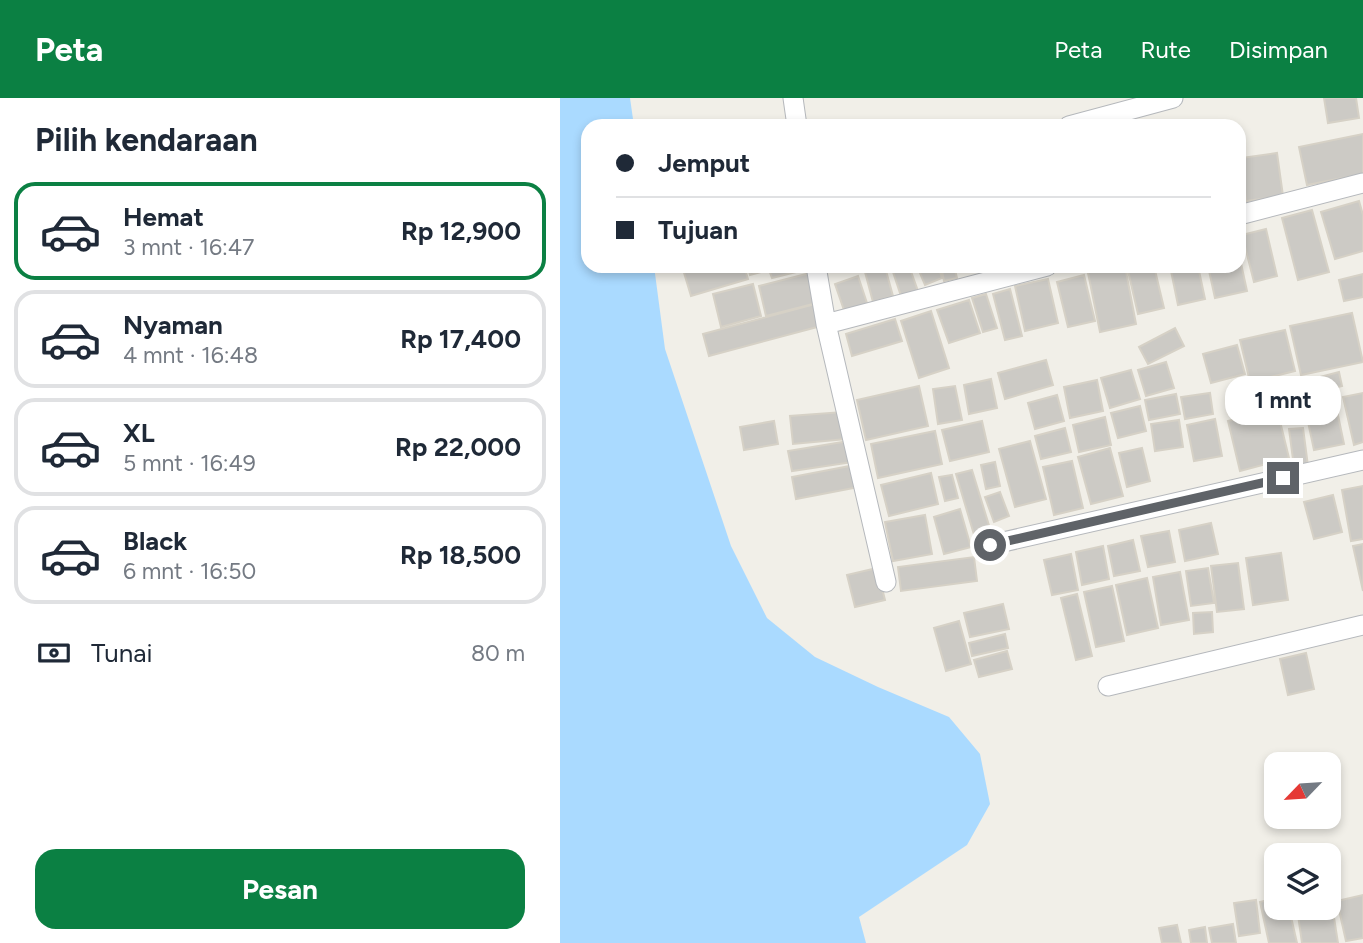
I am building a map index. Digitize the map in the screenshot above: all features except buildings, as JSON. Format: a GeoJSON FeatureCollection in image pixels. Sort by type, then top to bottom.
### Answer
{"type":"FeatureCollection","features":[{"type":"Feature","properties":{"kind":"street"},"geometry":{"type":"LineString","coordinates":[[793,98],[796,119]]}},
{"type":"Feature","properties":{"kind":"street"},"geometry":{"type":"LineString","coordinates":[[1095,119],[1173,98]]}},
{"type":"Feature","properties":{"kind":"street"},"geometry":{"type":"LineString","coordinates":[[1246,213],[1363,183]]}},
{"type":"Feature","properties":{"kind":"street"},"geometry":{"type":"LineString","coordinates":[[817,273],[826,324],[887,582]]}},
{"type":"Feature","properties":{"kind":"street"},"geometry":{"type":"LineString","coordinates":[[826,324],[1020,273]]}},
{"type":"Feature","properties":{"kind":"street"},"geometry":{"type":"LineString","coordinates":[[990,545],[1363,460]]}},
{"type":"Feature","properties":{"kind":"street"},"geometry":{"type":"LineString","coordinates":[[1108,685],[1363,625]]}},
{"type":"Feature","properties":{"kind":"water"},"geometry":{"type":"Polygon","coordinates":[[[560,98],[630,98],[633,119],[581,119],[581,273],[655,273],[665,349],[731,546],[767,618],[815,657],[949,717],[980,754],[990,804],[967,845],[859,917],[866,943],[560,943],[560,98]]]}},
{"type":"Feature","properties":{"kind":"route"},"geometry":{"type":"LineString","coordinates":[[990,545],[1283,478]]}}]}
